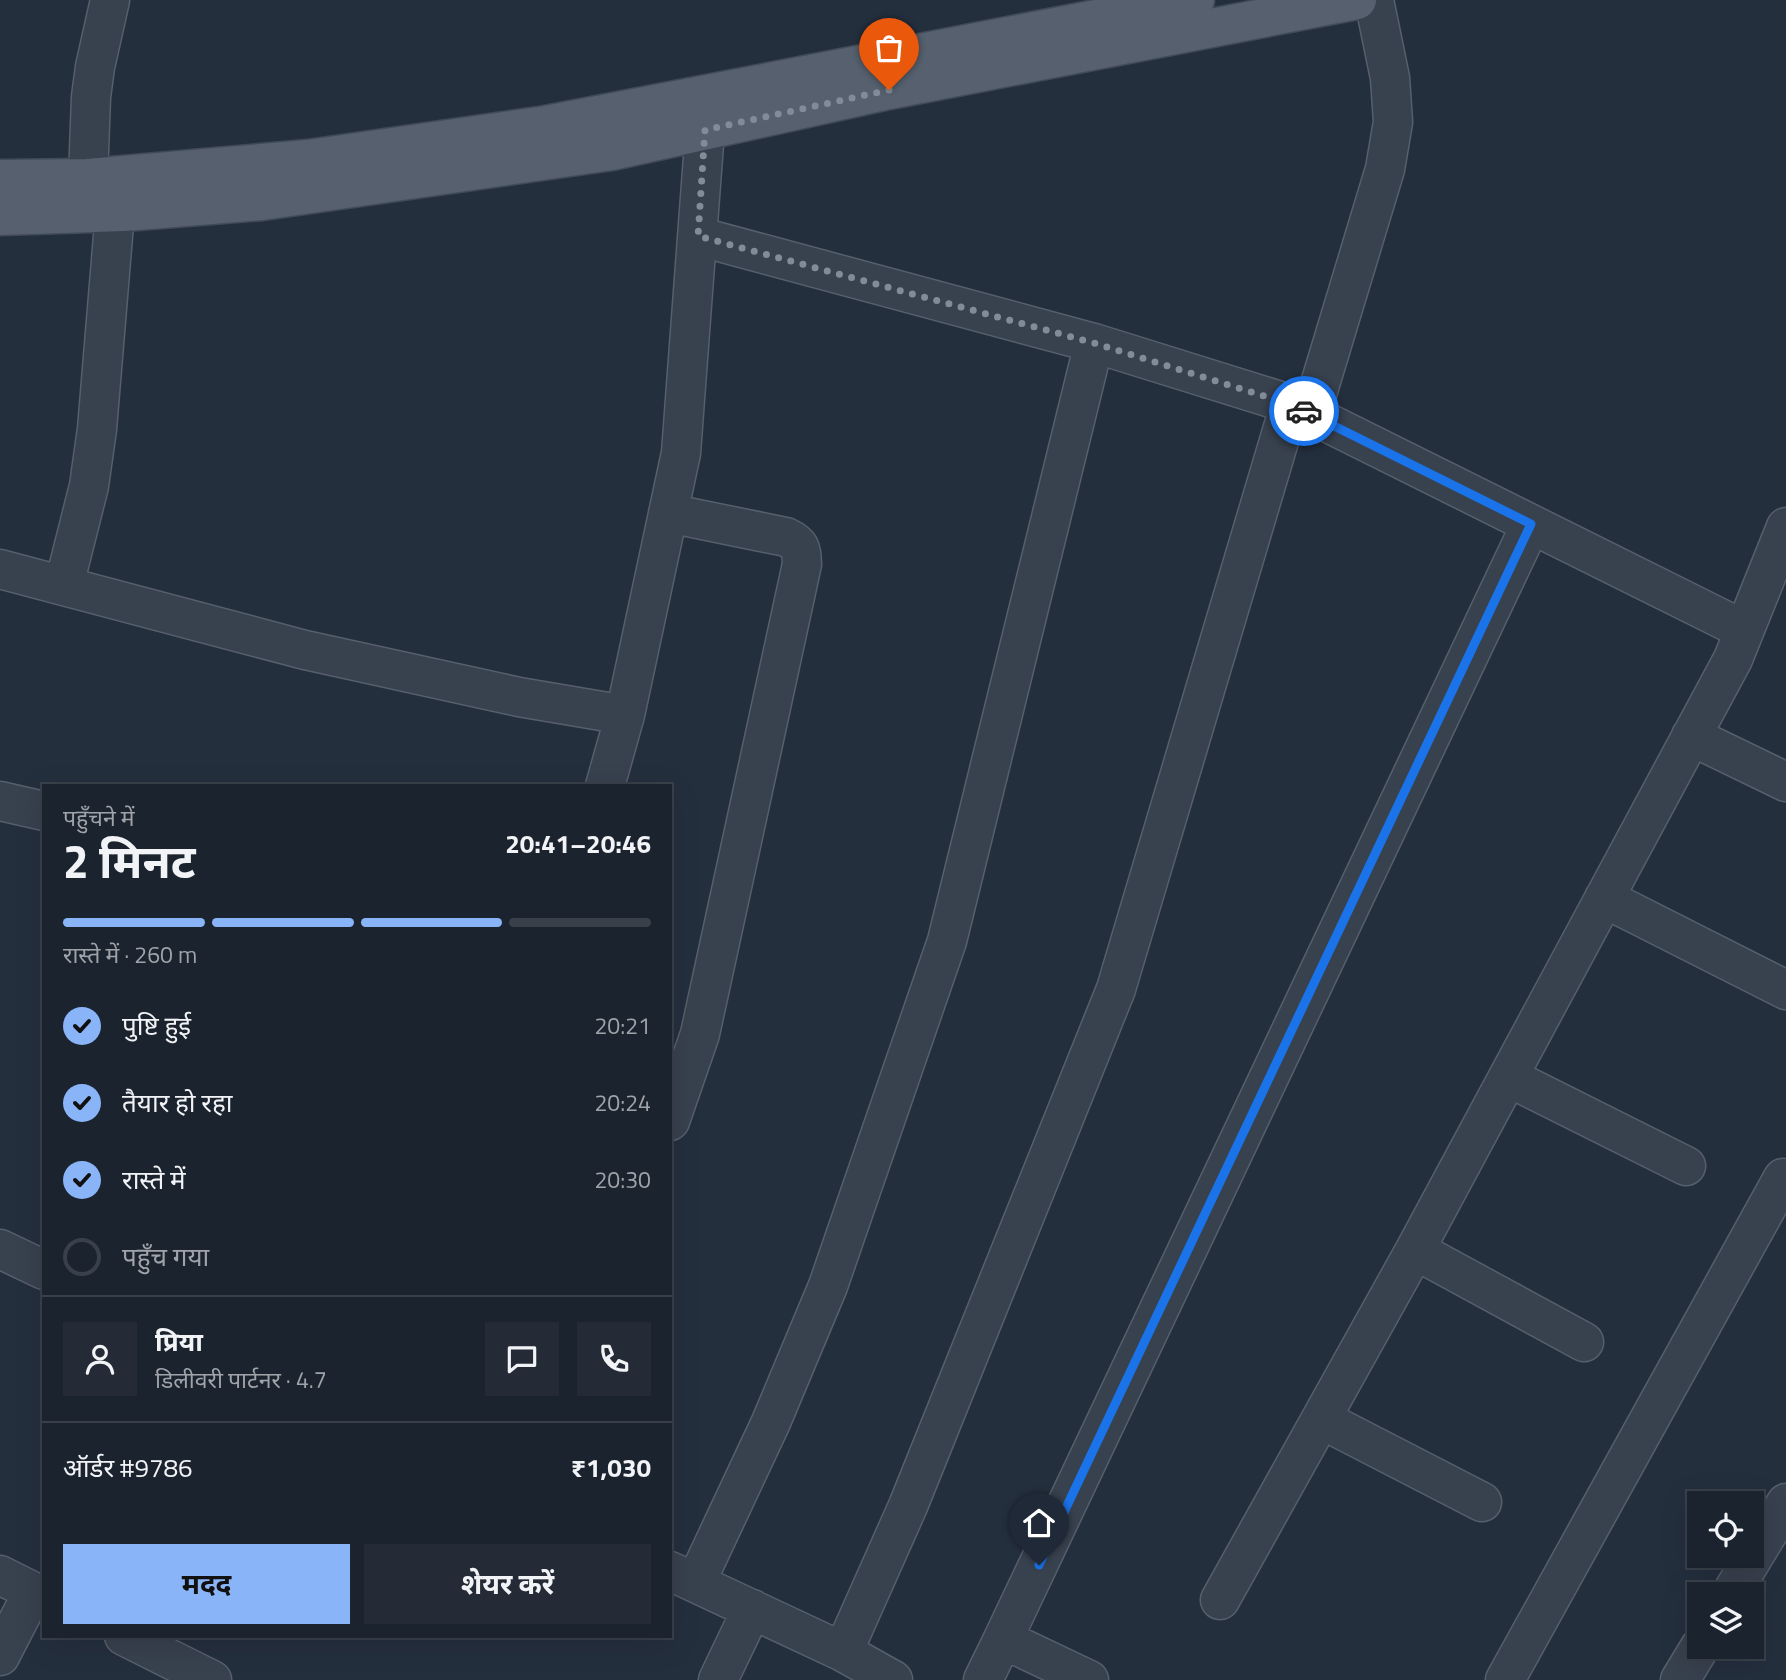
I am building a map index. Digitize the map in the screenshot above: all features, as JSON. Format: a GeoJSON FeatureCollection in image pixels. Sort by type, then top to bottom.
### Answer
{"type":"FeatureCollection","features":[{"type":"Feature","properties":{"kind":"main road"},"geometry":{"type":"LineString","coordinates":[[0,179],[88,178],[308,159],[546,125],[1195,0]]}},
{"type":"Feature","properties":{"kind":"main road"},"geometry":{"type":"LineString","coordinates":[[0,216],[115,212],[262,201],[612,151],[889,90],[1357,0]]}},
{"type":"Feature","properties":{"kind":"street"},"geometry":{"type":"LineString","coordinates":[[88,178],[91,97],[110,0]]}},
{"type":"Feature","properties":{"kind":"street"},"geometry":{"type":"LineString","coordinates":[[843,1652],[908,1506],[1116,989],[1301,409],[1385,169],[1393,122],[1390,78],[1374,0]]}},
{"type":"Feature","properties":{"kind":"street"},"geometry":{"type":"LineString","coordinates":[[606,784],[625,715],[681,453],[705,130]]}},
{"type":"Feature","properties":{"kind":"street"},"geometry":{"type":"LineString","coordinates":[[64,585],[89,486],[94,452],[115,212]]}},
{"type":"Feature","properties":{"kind":"street"},"geometry":{"type":"LineString","coordinates":[[698,236],[1094,343],[1301,409],[1744,630]]}},
{"type":"Feature","properties":{"kind":"street"},"geometry":{"type":"LineString","coordinates":[[893,1680],[843,1652],[683,1576],[771,1422],[828,1286],[947,941],[1094,343]]}},
{"type":"Feature","properties":{"kind":"street"},"geometry":{"type":"LineString","coordinates":[[668,513],[786,537],[797,542],[801,550],[802,564],[700,1034],[672,1115]]}},
{"type":"Feature","properties":{"kind":"street"},"geometry":{"type":"LineString","coordinates":[[984,1680],[1531,524]]}},
{"type":"Feature","properties":{"kind":"street"},"geometry":{"type":"LineString","coordinates":[[1220,1600],[1415,1250],[1733,659],[1786,527]]}},
{"type":"Feature","properties":{"kind":"street"},"geometry":{"type":"LineString","coordinates":[[0,569],[304,650],[519,697],[625,715]]}},
{"type":"Feature","properties":{"kind":"street"},"geometry":{"type":"LineString","coordinates":[[1691,736],[1786,782]]}},
{"type":"Feature","properties":{"kind":"street"},"geometry":{"type":"LineString","coordinates":[[0,801],[42,811]]}},
{"type":"Feature","properties":{"kind":"street"},"geometry":{"type":"LineString","coordinates":[[1604,898],[1786,990]]}},
{"type":"Feature","properties":{"kind":"street"},"geometry":{"type":"LineString","coordinates":[[1508,1077],[1686,1166]]}},
{"type":"Feature","properties":{"kind":"street"},"geometry":{"type":"LineString","coordinates":[[1504,1680],[1783,1178]]}},
{"type":"Feature","properties":{"kind":"street"},"geometry":{"type":"LineString","coordinates":[[0,1250],[42,1269]]}},
{"type":"Feature","properties":{"kind":"street"},"geometry":{"type":"LineString","coordinates":[[1415,1250],[1584,1342]]}},
{"type":"Feature","properties":{"kind":"street"},"geometry":{"type":"LineString","coordinates":[[1321,1419],[1482,1502]]}},
{"type":"Feature","properties":{"kind":"street"},"geometry":{"type":"LineString","coordinates":[[1738,1582],[1786,1503]]}},
{"type":"Feature","properties":{"kind":"street"},"geometry":{"type":"LineString","coordinates":[[0,1656],[26,1588]]}},
{"type":"Feature","properties":{"kind":"street"},"geometry":{"type":"LineString","coordinates":[[718,1680],[752,1609]]}},
{"type":"Feature","properties":{"kind":"street"},"geometry":{"type":"LineString","coordinates":[[127,1638],[190,1675]]}},
{"type":"Feature","properties":{"kind":"street"},"geometry":{"type":"LineString","coordinates":[[1003,1639],[1089,1680]]}},
{"type":"Feature","properties":{"kind":"street"},"geometry":{"type":"LineString","coordinates":[[1680,1680],[1693,1659]]}},
{"type":"Feature","properties":{"kind":"way so far"},"geometry":{"type":"LineString","coordinates":[[889,90],[705,130],[698,236],[1094,343],[1290,404],[1304,411]]}},
{"type":"Feature","properties":{"kind":"route"},"geometry":{"type":"LineString","coordinates":[[1039,1565],[1531,524],[1304,411]]}}]}
